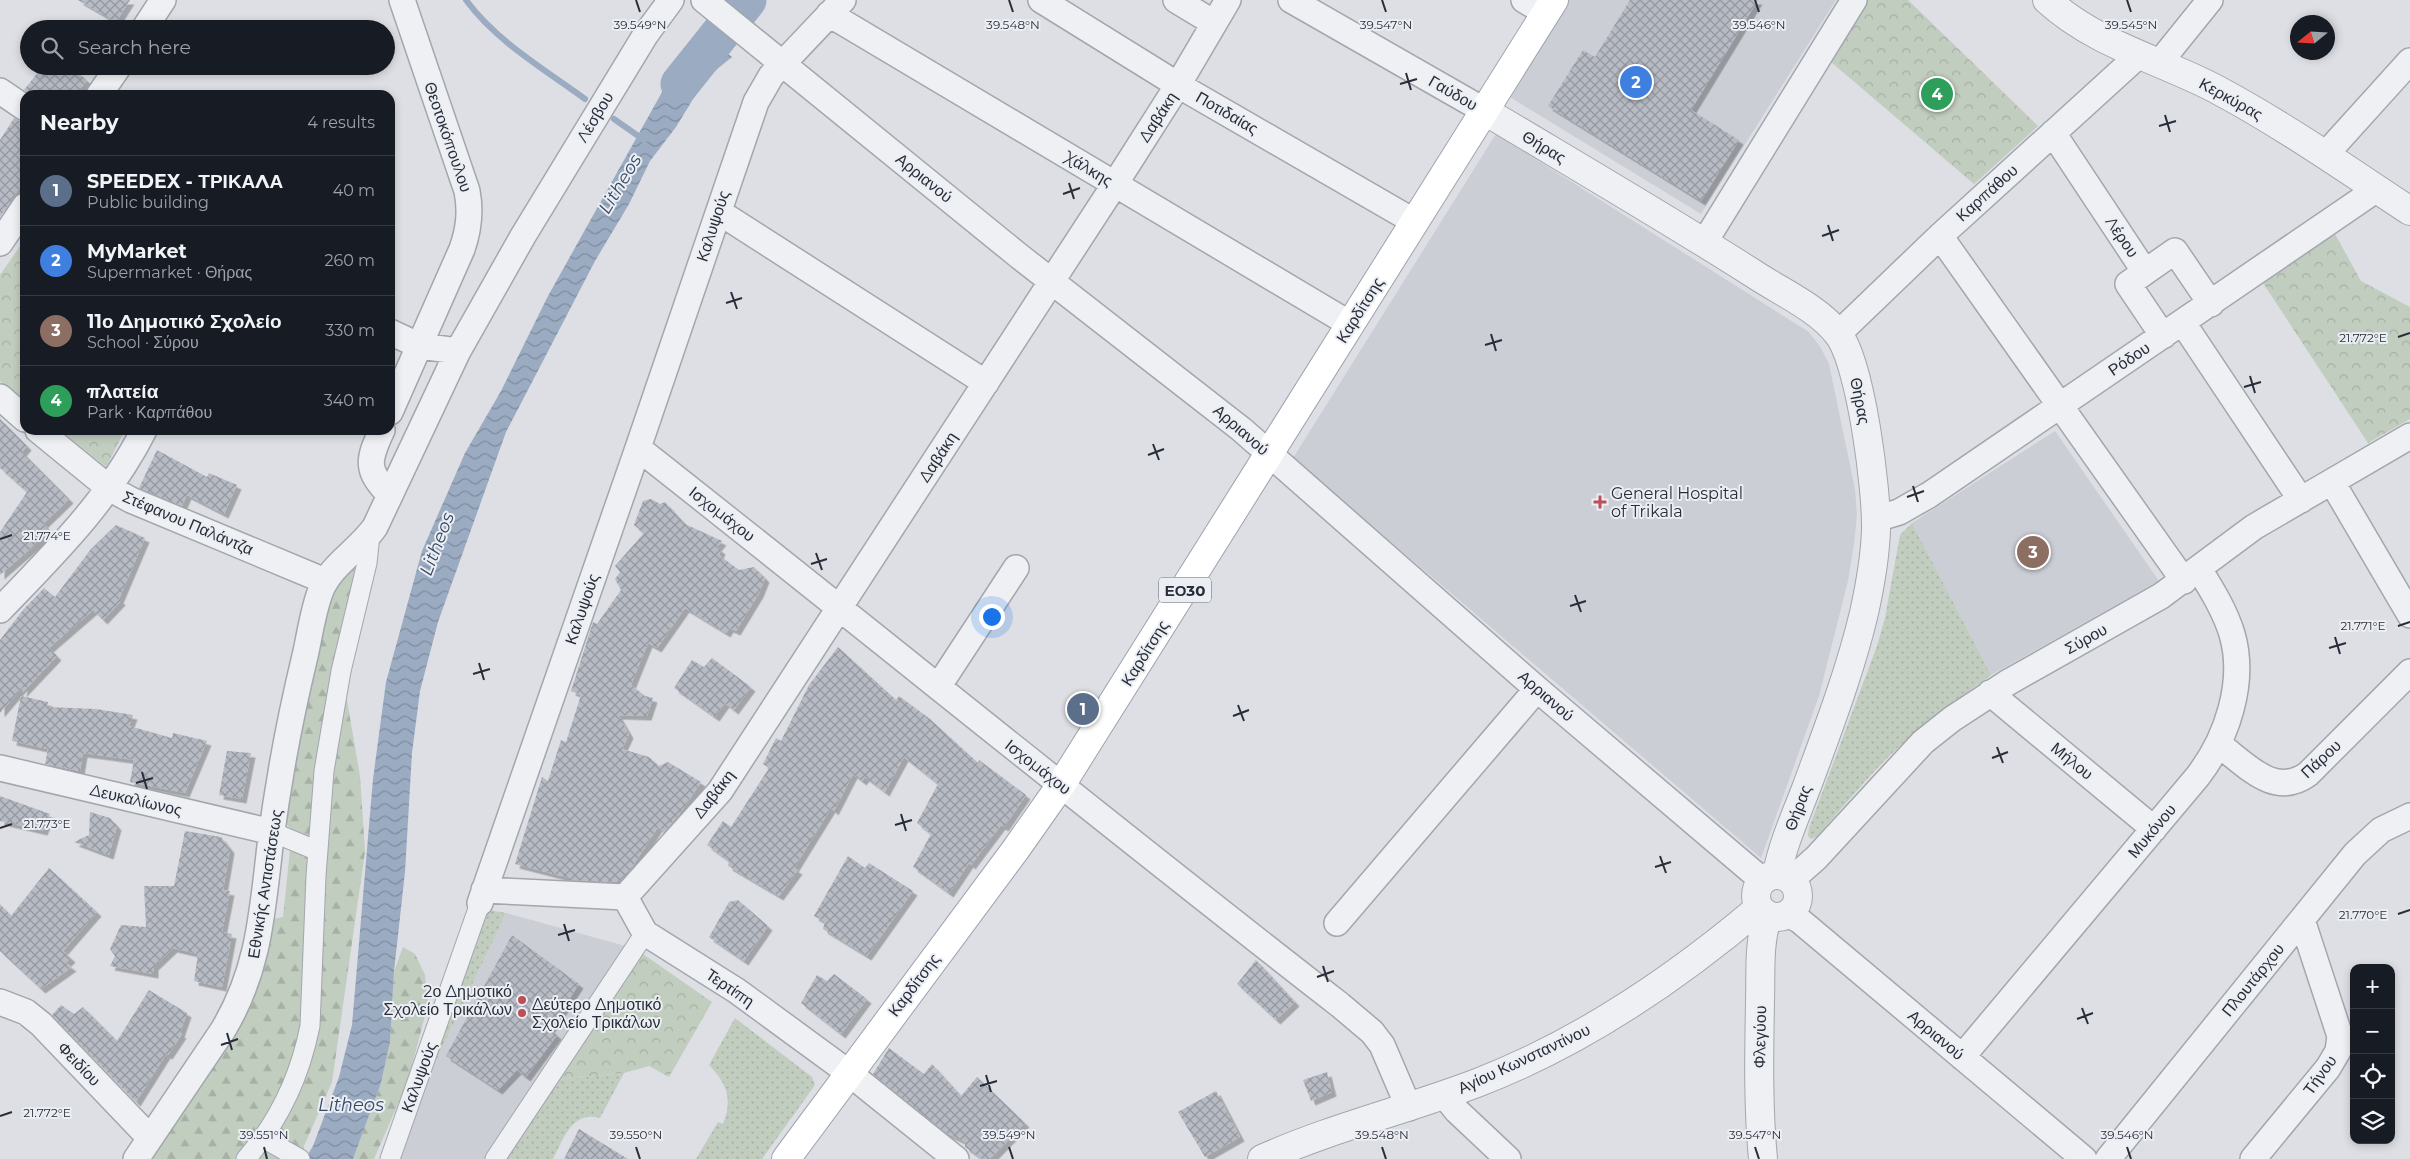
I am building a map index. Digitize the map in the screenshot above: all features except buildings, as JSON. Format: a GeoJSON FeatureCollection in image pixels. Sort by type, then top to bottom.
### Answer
{"type":"FeatureCollection","features":[{"type":"Feature","properties":{"kind":"main road","name":"Καρδίτσης"},"geometry":{"type":"LineString","coordinates":[[786,1159],[1061,786],[1485,111],[1541,4]]}},
{"type":"Feature","properties":{"kind":"street"},"geometry":{"type":"LineString","coordinates":[[150,20],[163,0]]}},
{"type":"Feature","properties":{"kind":"street","name":"Θεοτοκόπουλου"},"geometry":{"type":"LineString","coordinates":[[395,401],[466,239],[470,208],[464,182],[402,0]]}},
{"type":"Feature","properties":{"kind":"street","name":"Λέσβου"},"geometry":{"type":"LineString","coordinates":[[325,581],[370,535],[458,351],[523,236],[646,34],[671,0]]}},
{"type":"Feature","properties":{"kind":"street","name":"Αρριανού"},"geometry":{"type":"LineString","coordinates":[[704,0],[780,64],[1241,429],[1537,689],[1777,878]]}},
{"type":"Feature","properties":{"kind":"street","name":"Ποτιδαίας"},"geometry":{"type":"LineString","coordinates":[[1041,0],[1178,85],[1415,222]]}},
{"type":"Feature","properties":{"kind":"street"},"geometry":{"type":"LineString","coordinates":[[1176,0],[1214,23]]}},
{"type":"Feature","properties":{"kind":"street","name":"Δαβάκη"},"geometry":{"type":"LineString","coordinates":[[625,897],[720,791],[1115,184],[1178,85],[1228,0]]}},
{"type":"Feature","properties":{"kind":"street","name":"Γαύδου"},"geometry":{"type":"LineString","coordinates":[[1291,0],[1485,111]]}},
{"type":"Feature","properties":{"kind":"street"},"geometry":{"type":"LineString","coordinates":[[1704,243],[1854,0]]}},
{"type":"Feature","properties":{"kind":"street","name":"Κερκύρας"},"geometry":{"type":"LineString","coordinates":[[2047,0],[2080,25],[2112,44],[2215,89],[2325,155],[2410,211]]}},
{"type":"Feature","properties":{"kind":"street","name":"Καρπάθου"},"geometry":{"type":"LineString","coordinates":[[1838,334],[1940,236],[2053,133],[2149,59],[2210,0]]}},
{"type":"Feature","properties":{"kind":"street","name":"Καλυψούς"},"geometry":{"type":"LineString","coordinates":[[390,1159],[638,448],[756,102],[766,81],[780,64],[836,7]]}},
{"type":"Feature","properties":{"kind":"street","name":"Χάλκης"},"geometry":{"type":"LineString","coordinates":[[836,7],[1115,184],[1350,324]]}},
{"type":"Feature","properties":{"kind":"street"},"geometry":{"type":"LineString","coordinates":[[2325,155],[2410,61]]}},
{"type":"Feature","properties":{"kind":"street"},"geometry":{"type":"LineString","coordinates":[[102,90],[113,75]]}},
{"type":"Feature","properties":{"kind":"street"},"geometry":{"type":"LineString","coordinates":[[0,91],[20,105]]}},
{"type":"Feature","properties":{"kind":"street","name":"Θήρας"},"geometry":{"type":"LineString","coordinates":[[1485,111],[1704,243],[1814,313],[1838,334],[1850,356],[1858,389],[1874,488],[1876,519],[1874,553],[1863,614],[1832,716],[1787,836],[1777,878],[1755,896],[1771,912]]}},
{"type":"Feature","properties":{"kind":"street","name":"Λέρου"},"geometry":{"type":"LineString","coordinates":[[2053,133],[2146,272],[2128,284],[2173,329]]}},
{"type":"Feature","properties":{"kind":"street","name":"Ρόδου"},"geometry":{"type":"LineString","coordinates":[[1876,519],[1899,512],[1916,503],[2211,304],[2377,189]]}},
{"type":"Feature","properties":{"kind":"street"},"geometry":{"type":"LineString","coordinates":[[718,212],[986,383]]}},
{"type":"Feature","properties":{"kind":"street"},"geometry":{"type":"LineString","coordinates":[[0,243],[20,213]]}},
{"type":"Feature","properties":{"kind":"street","name":"Μυκόνου"},"geometry":{"type":"LineString","coordinates":[[1940,236],[2061,406],[2191,575],[2225,615],[2236,651],[2234,692],[2226,726],[2207,766],[1962,1057]]}},
{"type":"Feature","properties":{"kind":"street"},"geometry":{"type":"LineString","coordinates":[[2146,272],[2175,251],[2211,304]]}},
{"type":"Feature","properties":{"kind":"street"},"geometry":{"type":"LineString","coordinates":[[2173,329],[2301,500]]}},
{"type":"Feature","properties":{"kind":"street"},"geometry":{"type":"LineString","coordinates":[[395,334],[420,346],[458,351]]}},
{"type":"Feature","properties":{"kind":"street"},"geometry":{"type":"LineString","coordinates":[[0,397],[20,415]]}},
{"type":"Feature","properties":{"kind":"street","name":"Στέφανου Παλάντζα"},"geometry":{"type":"LineString","coordinates":[[44,435],[109,488],[130,500],[325,581]]}},
{"type":"Feature","properties":{"kind":"street"},"geometry":{"type":"LineString","coordinates":[[0,610],[66,540],[109,488],[128,461],[141,435]]}},
{"type":"Feature","properties":{"kind":"street"},"geometry":{"type":"LineString","coordinates":[[380,435],[370,459],[370,468],[376,481],[390,495]]}},
{"type":"Feature","properties":{"kind":"street","name":"Σύρου"},"geometry":{"type":"LineString","coordinates":[[1777,878],[1816,858],[1923,742],[1990,693],[2129,615],[2191,575],[2239,537],[2410,436]]}},
{"type":"Feature","properties":{"kind":"street","name":"Ισχομάχου"},"geometry":{"type":"LineString","coordinates":[[638,448],[1372,1032],[1382,1045],[1409,1108]]}},
{"type":"Feature","properties":{"kind":"street"},"geometry":{"type":"LineString","coordinates":[[2332,482],[2410,615]]}},
{"type":"Feature","properties":{"kind":"street"},"geometry":{"type":"LineString","coordinates":[[246,1159],[263,1138],[293,1087],[306,1049],[310,1026],[318,851],[329,737],[343,662],[367,563],[370,535]]}},
{"type":"Feature","properties":{"kind":"street"},"geometry":{"type":"LineString","coordinates":[[938,688],[1016,568]]}},
{"type":"Feature","properties":{"kind":"street","name":"Εθνικής Αντιστάσεως"},"geometry":{"type":"LineString","coordinates":[[136,1159],[223,1030],[234,1012],[248,978],[259,936],[272,832],[297,689],[318,598],[325,581]]}},
{"type":"Feature","properties":{"kind":"street","name":"Πάρου"},"geometry":{"type":"LineString","coordinates":[[2218,744],[2272,783],[2281,785],[2296,782],[2311,771],[2410,672]]}},
{"type":"Feature","properties":{"kind":"street"},"geometry":{"type":"LineString","coordinates":[[1337,923],[1537,689]]}},
{"type":"Feature","properties":{"kind":"street","name":"Μήλου"},"geometry":{"type":"LineString","coordinates":[[1990,693],[2154,829]]}},
{"type":"Feature","properties":{"kind":"street","name":"Δευκαλίωνος"},"geometry":{"type":"LineString","coordinates":[[0,768],[272,832]]}},
{"type":"Feature","properties":{"kind":"street","name":"Πλουτάρχου"},"geometry":{"type":"LineString","coordinates":[[2108,1159],[2364,844],[2381,830],[2410,816]]}},
{"type":"Feature","properties":{"kind":"street"},"geometry":{"type":"LineString","coordinates":[[272,832],[318,851]]}},
{"type":"Feature","properties":{"kind":"street"},"geometry":{"type":"LineString","coordinates":[[1771,912],[1792,910],[1798,898],[1798,892],[1777,878]]}},
{"type":"Feature","properties":{"kind":"street"},"geometry":{"type":"LineString","coordinates":[[482,897],[625,897]]}},
{"type":"Feature","properties":{"kind":"street","name":"Τερτίπη"},"geometry":{"type":"LineString","coordinates":[[625,897],[645,933],[737,991],[849,1072],[956,1159]]}},
{"type":"Feature","properties":{"kind":"street","name":"Αρριανού"},"geometry":{"type":"LineString","coordinates":[[1771,912],[1799,920],[2084,1159]]}},
{"type":"Feature","properties":{"kind":"street","name":"Αγίου Κωνσταντίνου"},"geometry":{"type":"LineString","coordinates":[[1262,1159],[1297,1144],[1444,1095],[1538,1055],[1602,1022],[1771,912]]}},
{"type":"Feature","properties":{"kind":"street","name":"Φλεγύου"},"geometry":{"type":"LineString","coordinates":[[1762,1159],[1759,1088],[1761,974],[1763,930],[1771,912]]}},
{"type":"Feature","properties":{"kind":"street","name":"Τήνου"},"geometry":{"type":"LineString","coordinates":[[2253,1159],[2328,1068],[2336,1056],[2340,1045],[2336,1022],[2302,920]]}},
{"type":"Feature","properties":{"kind":"street"},"geometry":{"type":"LineString","coordinates":[[495,1159],[645,933]]}},
{"type":"Feature","properties":{"kind":"street","name":"Φειδίου"},"geometry":{"type":"LineString","coordinates":[[0,1002],[26,1012],[41,1024],[150,1138]]}},
{"type":"Feature","properties":{"kind":"street"},"geometry":{"type":"LineString","coordinates":[[1444,1095],[1457,1111],[1508,1159]]}},
{"type":"Feature","properties":{"kind":"street"},"geometry":{"type":"LineString","coordinates":[[263,1138],[300,1159]]}},
{"type":"Feature","properties":{"kind":"shaded area"},"geometry":{"type":"Polygon","coordinates":[[[1569,0],[1836,0],[1701,214],[1508,96],[1569,0]]]}},
{"type":"Feature","properties":{"kind":"shaded area","name":"General Hospital of Trikala"},"geometry":{"type":"Polygon","coordinates":[[[1496,134],[1809,332],[1821,348],[1829,364],[1855,489],[1857,515],[1854,544],[1848,581],[1819,696],[1761,858],[1293,458],[1496,134]]]}},
{"type":"Feature","properties":{"kind":"shaded area"},"geometry":{"type":"Polygon","coordinates":[[[2055,431],[2159,581],[1991,675],[1912,523],[2055,431]]]}},
{"type":"Feature","properties":{"kind":"shaded area","name":"Δεύτερο Δημοτικό Σχολείο Τρικάλων"},"geometry":{"type":"Polygon","coordinates":[[[506,913],[629,947],[491,1159],[397,1159],[427,1080],[506,913]]]}},
{"type":"Feature","properties":{"kind":"green space"},"geometry":{"type":"Polygon","coordinates":[[[1867,0],[1908,0],[2038,126],[1974,184],[1831,62],[1867,0]]]}},
{"type":"Feature","properties":{"kind":"green space"},"geometry":{"type":"Polygon","coordinates":[[[2335,234],[2361,281],[2410,307],[2410,419],[2368,443],[2263,283],[2335,234]]]}},
{"type":"Feature","properties":{"kind":"green space"},"geometry":{"type":"Polygon","coordinates":[[[20,246],[20,398],[0,381],[0,275],[20,246]]]}},
{"type":"Feature","properties":{"kind":"green space"},"geometry":{"type":"Polygon","coordinates":[[[66,435],[122,435],[106,467],[66,435]]]}},
{"type":"Feature","properties":{"kind":"green space"},"geometry":{"type":"Polygon","coordinates":[[[1912,523],[1991,675],[1934,717],[1901,745],[1868,778],[1817,837],[1811,839],[1808,836],[1809,828],[1877,646],[1885,618],[1900,535],[1912,523]]]}},
{"type":"Feature","properties":{"kind":"green space"},"geometry":{"type":"Polygon","coordinates":[[[351,567],[357,567],[339,654],[360,776],[365,852],[332,1082],[304,1146],[303,1159],[151,1159],[267,920],[283,917],[292,831],[281,817],[324,603],[351,567]]]}},
{"type":"Feature","properties":{"kind":"green space"},"geometry":{"type":"Polygon","coordinates":[[[483,909],[506,913],[427,1080],[483,909]]]}},
{"type":"Feature","properties":{"kind":"green space"},"geometry":{"type":"Polygon","coordinates":[[[403,947],[415,954],[425,975],[428,1004],[408,1081],[374,1159],[353,1159],[381,1083],[390,1042],[394,971],[403,947]]]}},
{"type":"Feature","properties":{"kind":"green space"},"geometry":{"type":"Polygon","coordinates":[[[640,952],[712,1002],[669,1077],[649,1066],[624,1073],[555,1080],[640,952]]]}},
{"type":"Feature","properties":{"kind":"green space"},"geometry":{"type":"Polygon","coordinates":[[[735,1018],[812,1077],[815,1085],[762,1159],[696,1159],[718,1122],[723,1124],[726,1115],[728,1099],[724,1085],[709,1065],[735,1018]]]}},
{"type":"Feature","properties":{"kind":"green space"},"geometry":{"type":"Polygon","coordinates":[[[624,1073],[600,1118],[582,1118],[576,1122],[565,1135],[553,1159],[504,1159],[555,1080],[624,1073]]]}},
{"type":"Feature","properties":{"kind":"water"},"geometry":{"type":"Polygon","coordinates":[[[702,35],[732,57],[706,78],[676,127],[650,161],[629,204],[595,261],[506,432],[438,622],[420,691],[412,753],[405,872],[394,971],[390,1042],[381,1083],[353,1159],[305,1159],[313,1146],[339,1077],[352,1025],[373,779],[386,682],[422,551],[465,453],[501,391],[548,296],[666,85],[702,35]]]}},
{"type":"Feature","properties":{"kind":"waterway"},"geometry":{"type":"LineString","coordinates":[[466,0],[491,29],[585,99]]}},
{"type":"Feature","properties":{"kind":"waterway","name":"Litheos"},"geometry":{"type":"LineString","coordinates":[[680,84],[747,0]]}},
{"type":"Feature","properties":{"kind":"waterway"},"geometry":{"type":"LineString","coordinates":[[614,119],[644,140]]}},
{"type":"Feature","properties":{"kind":"place","name":"MyMarket"},"geometry":{"type":"Point","coordinates":[1636,82]}},
{"type":"Feature","properties":{"kind":"place","name":"πλατεία"},"geometry":{"type":"Point","coordinates":[1937,94]}},
{"type":"Feature","properties":{"kind":"place","name":"General Hospital of Trikala"},"geometry":{"type":"Point","coordinates":[1600,502]}},
{"type":"Feature","properties":{"kind":"place","name":"11ο Δημοτικό Σχολείο"},"geometry":{"type":"Point","coordinates":[2033,552]}},
{"type":"Feature","properties":{"kind":"place","name":"SPEEDEX - ΤΡΙΚΑΛΑ"},"geometry":{"type":"Point","coordinates":[1083,709]}},
{"type":"Feature","properties":{"kind":"place","name":"2ο Δημοτικό Σχολείο Τρικάλων"},"geometry":{"type":"Point","coordinates":[522,1000]}},
{"type":"Feature","properties":{"kind":"place","name":"Δεύτερο Δημοτικό Σχολείο Τρικάλων"},"geometry":{"type":"Point","coordinates":[522,1013]}}]}
